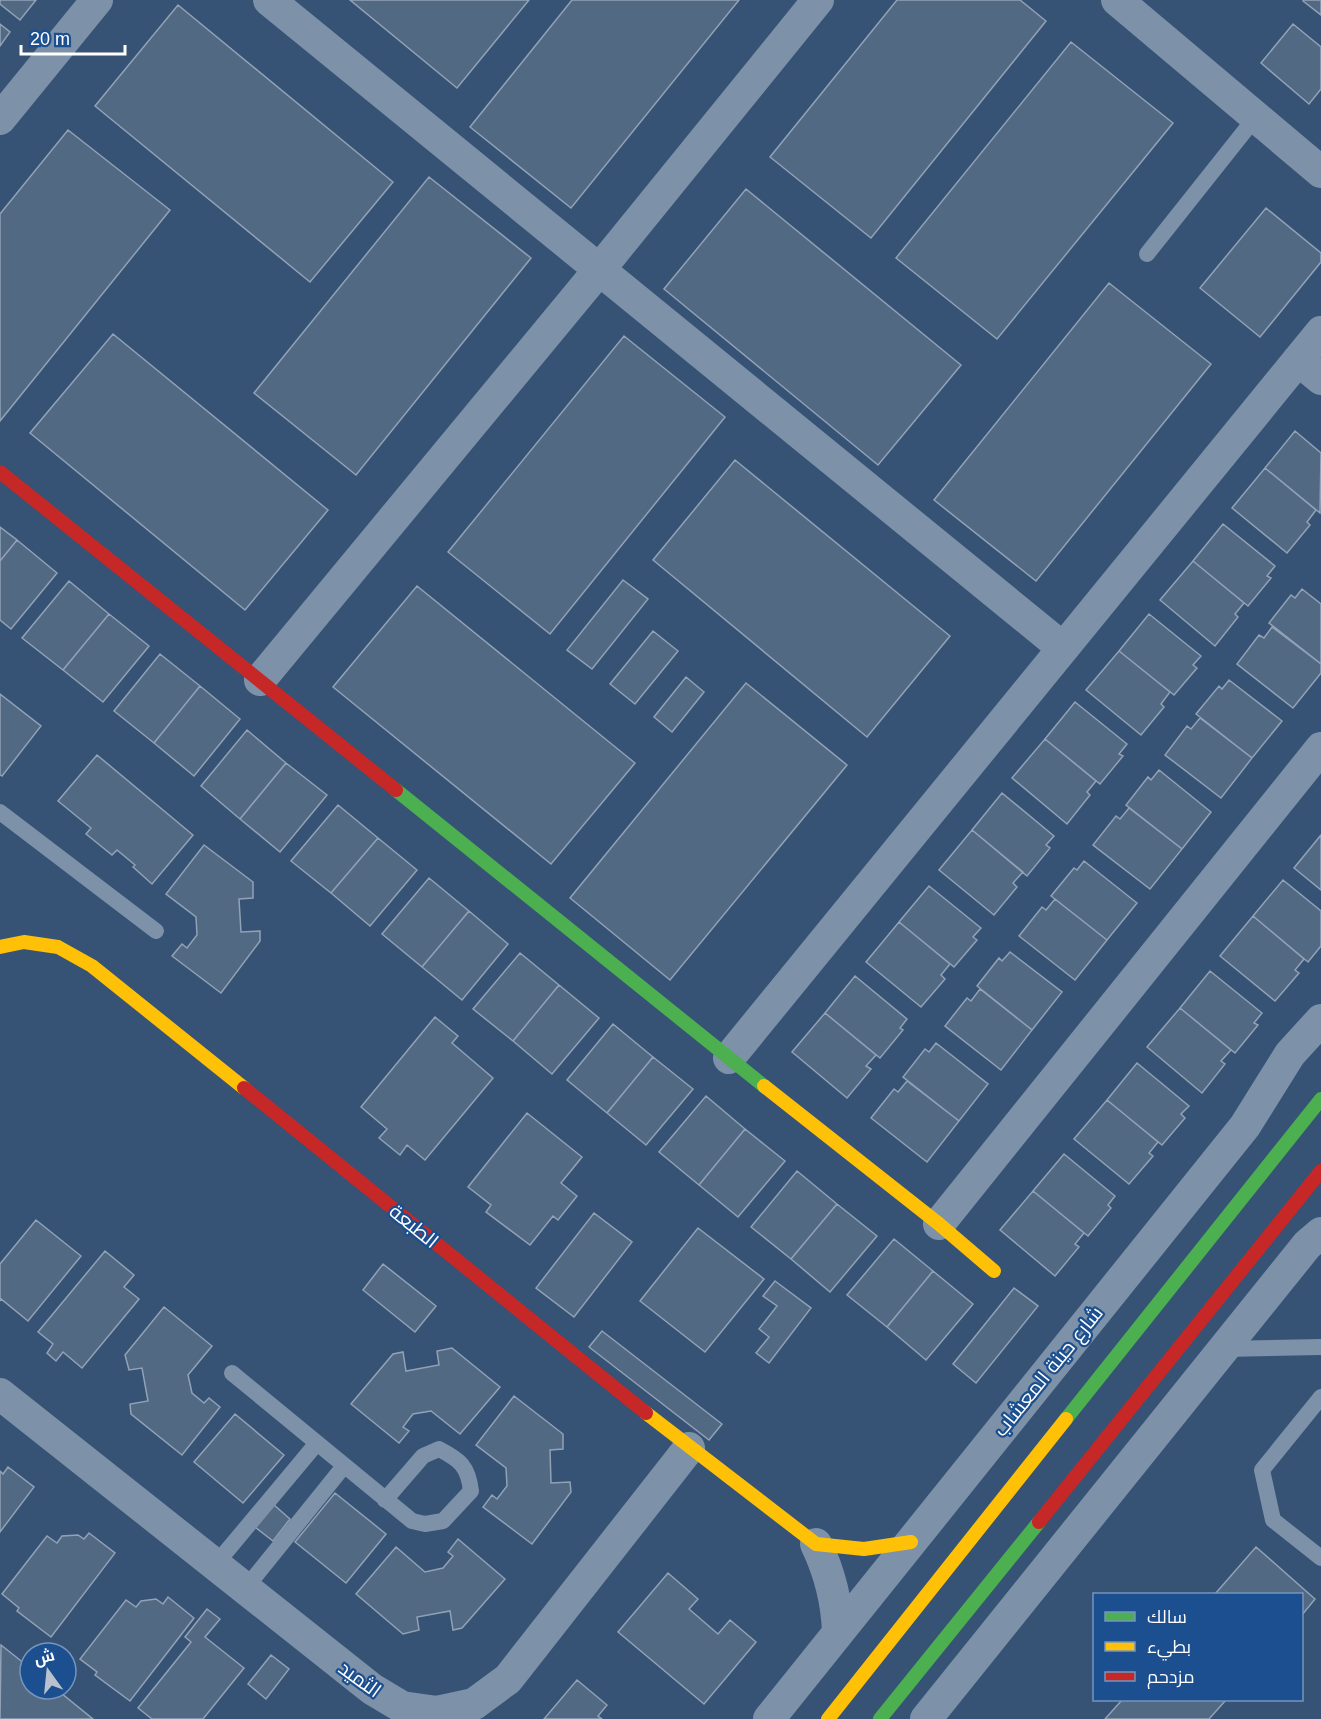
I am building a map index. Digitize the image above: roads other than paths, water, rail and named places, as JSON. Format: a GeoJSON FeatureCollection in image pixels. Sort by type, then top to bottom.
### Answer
{"type":"FeatureCollection","features":[{"type":"Feature","properties":{"kind":"street"},"geometry":{"type":"LineString","coordinates":[[0,119],[97,0]]}},
{"type":"Feature","properties":{"kind":"street"},"geometry":{"type":"LineString","coordinates":[[269,0],[1063,648]]}},
{"type":"Feature","properties":{"kind":"street"},"geometry":{"type":"LineString","coordinates":[[260,680],[599,270],[818,0]]}},
{"type":"Feature","properties":{"kind":"street"},"geometry":{"type":"LineString","coordinates":[[1117,0],[1321,172]]}},
{"type":"Feature","properties":{"kind":"street"},"geometry":{"type":"LineString","coordinates":[[729,1059],[1063,648],[1310,370],[1321,332]]}},
{"type":"Feature","properties":{"kind":"street"},"geometry":{"type":"LineString","coordinates":[[0,472],[729,1059],[939,1224],[994,1271]]}},
{"type":"Feature","properties":{"kind":"street"},"geometry":{"type":"LineString","coordinates":[[939,1224],[1321,748]]}},
{"type":"Feature","properties":{"kind":"street","name":"الطبعة"},"geometry":{"type":"LineString","coordinates":[[0,947],[24,942],[58,947],[92,966],[689,1448],[816,1544],[863,1551],[911,1542]]}},
{"type":"Feature","properties":{"kind":"street","name":"شارع حينة المعشاب"},"geometry":{"type":"LineString","coordinates":[[769,1719],[1245,1126],[1290,1053],[1321,1020]]}},
{"type":"Feature","properties":{"kind":"street"},"geometry":{"type":"LineString","coordinates":[[828,1719],[1321,1099]]}},
{"type":"Feature","properties":{"kind":"street"},"geometry":{"type":"LineString","coordinates":[[880,1719],[1321,1171]]}},
{"type":"Feature","properties":{"kind":"street"},"geometry":{"type":"LineString","coordinates":[[926,1719],[1307,1245],[1321,1233]]}},
{"type":"Feature","properties":{"kind":"street","name":"الثميد"},"geometry":{"type":"LineString","coordinates":[[0,1394],[372,1689],[402,1707],[437,1712],[474,1704],[508,1679],[689,1448]]}},
{"type":"Feature","properties":{"kind":"street","name":"الطبعة"},"geometry":{"type":"LineString","coordinates":[[816,1544],[834,1587],[838,1633]]}},
{"type":"Feature","properties":{"kind":"lane"},"geometry":{"type":"LineString","coordinates":[[1147,254],[1255,118]]}},
{"type":"Feature","properties":{"kind":"lane"},"geometry":{"type":"LineString","coordinates":[[0,812],[156,931]]}},
{"type":"Feature","properties":{"kind":"lane"},"geometry":{"type":"LineString","coordinates":[[1224,1349],[1321,1347]]}},
{"type":"Feature","properties":{"kind":"lane"},"geometry":{"type":"LineString","coordinates":[[232,1373],[385,1500],[412,1521],[425,1524],[443,1521],[471,1491],[468,1473],[456,1457],[439,1449],[423,1456],[385,1500]]}},
{"type":"Feature","properties":{"kind":"lane"},"geometry":{"type":"LineString","coordinates":[[1321,1397],[1262,1470],[1273,1520],[1321,1558]]}},
{"type":"Feature","properties":{"kind":"lane"},"geometry":{"type":"LineString","coordinates":[[215,1565],[317,1443]]}},
{"type":"Feature","properties":{"kind":"lane"},"geometry":{"type":"LineString","coordinates":[[245,1589],[344,1466]]}}]}
